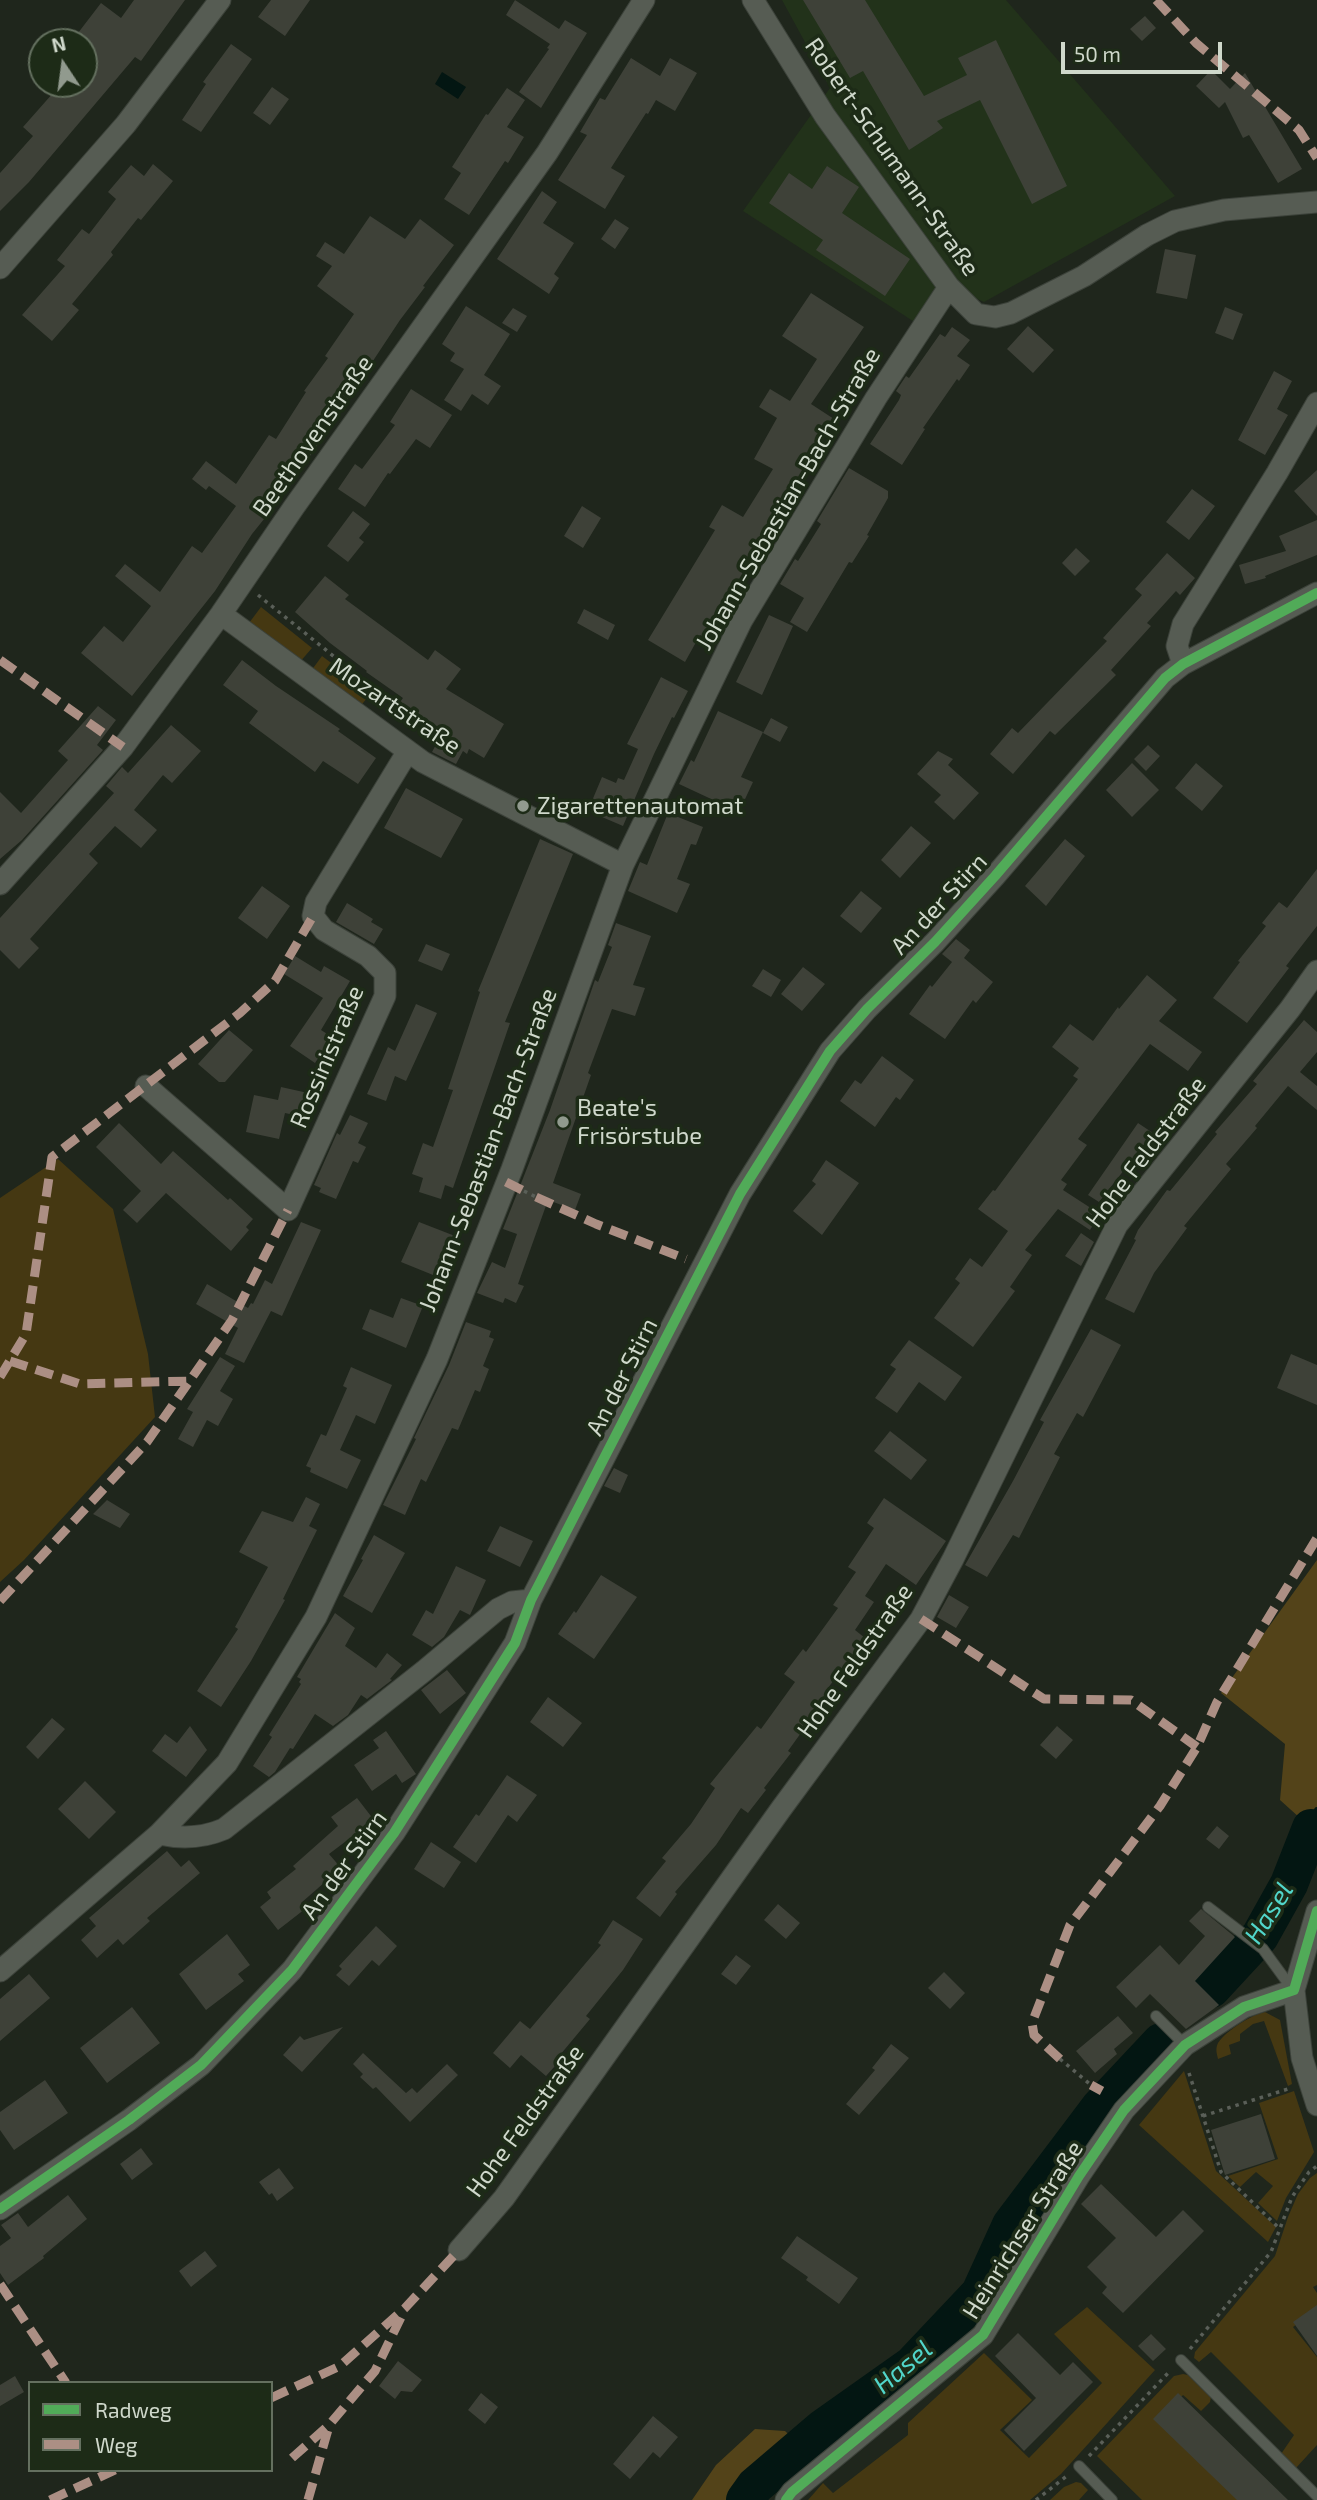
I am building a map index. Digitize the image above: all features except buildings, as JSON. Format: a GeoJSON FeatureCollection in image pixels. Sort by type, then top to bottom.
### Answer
{"type":"FeatureCollection","features":[{"type":"Feature","properties":{"kind":"street"},"geometry":{"type":"LineString","coordinates":[[0,268],[126,124],[220,0]]}},
{"type":"Feature","properties":{"kind":"street","name":"Beethovenstraße"},"geometry":{"type":"LineString","coordinates":[[0,884],[122,747],[221,614],[294,507],[547,153],[643,0]]}},
{"type":"Feature","properties":{"kind":"street","name":"Robert-Schumann-Straße"},"geometry":{"type":"LineString","coordinates":[[753,0],[825,116],[948,287],[976,314],[995,317],[1011,313],[1084,276],[1147,235],[1175,221],[1224,210],[1317,202]]}},
{"type":"Feature","properties":{"kind":"street","name":"Johann-Sebastian-Bach-Straße"},"geometry":{"type":"LineString","coordinates":[[0,1971],[159,1834],[171,1812],[227,1763],[316,1617],[437,1359],[512,1169],[623,864],[742,620],[876,398],[948,287]]}},
{"type":"Feature","properties":{"kind":"street"},"geometry":{"type":"LineString","coordinates":[[1183,664],[1177,646],[1183,624],[1317,403]]}},
{"type":"Feature","properties":{"kind":"street","name":"An der Stirn"},"geometry":{"type":"LineString","coordinates":[[2,2202],[129,2120],[201,2065],[292,1970],[394,1833],[515,1643],[531,1600],[740,1194],[830,1051],[867,1009],[935,942],[1026,841],[1150,693],[1183,664],[1317,593]]}},
{"type":"Feature","properties":{"kind":"street","name":"Mozartstraße"},"geometry":{"type":"LineString","coordinates":[[221,614],[423,762],[623,864]]}},
{"type":"Feature","properties":{"kind":"street","name":"Rossinistraße"},"geometry":{"type":"LineString","coordinates":[[146,1086],[288,1210],[386,996],[386,973],[368,956],[324,930],[313,916],[316,902],[408,751]]}},
{"type":"Feature","properties":{"kind":"street","name":"Hohe Feldstraße"},"geometry":{"type":"LineString","coordinates":[[459,2250],[504,2198],[781,1809],[921,1619],[1117,1225],[1290,1009],[1317,971]]}},
{"type":"Feature","properties":{"kind":"street"},"geometry":{"type":"LineString","coordinates":[[159,1834],[207,1836],[224,1829],[498,1609],[512,1602],[531,1600]]}},
{"type":"Feature","properties":{"kind":"street"},"geometry":{"type":"LineString","coordinates":[[1317,1911],[1294,1990],[1302,2059],[1317,2105]]}},
{"type":"Feature","properties":{"kind":"street","name":"Heinrichser Straße"},"geometry":{"type":"LineString","coordinates":[[786,2500],[792,2492],[983,2335],[1079,2176],[1124,2110],[1181,2049],[1244,2007],[1294,1990]]}},
{"type":"Feature","properties":{"kind":"lane"},"geometry":{"type":"LineString","coordinates":[[1208,1907],[1263,1949],[1294,1990]]}},
{"type":"Feature","properties":{"kind":"lane"},"geometry":{"type":"LineString","coordinates":[[1156,2016],[1181,2049]]}},
{"type":"Feature","properties":{"kind":"lane"},"geometry":{"type":"LineString","coordinates":[[1181,2360],[1317,2496]]}},
{"type":"Feature","properties":{"kind":"lane"},"geometry":{"type":"LineString","coordinates":[[1079,2466],[1112,2500]]}},
{"type":"Feature","properties":{"kind":"path"},"geometry":{"type":"LineString","coordinates":[[243,582],[384,697],[366,720]]}},
{"type":"Feature","properties":{"kind":"path"},"geometry":{"type":"LineString","coordinates":[[522,1190],[536,1197]]}},
{"type":"Feature","properties":{"kind":"path"},"geometry":{"type":"LineString","coordinates":[[1181,2049],[1221,2172],[1280,2228]]}},
{"type":"Feature","properties":{"kind":"path"},"geometry":{"type":"LineString","coordinates":[[1060,2059],[1091,2085]]}},
{"type":"Feature","properties":{"kind":"path"},"geometry":{"type":"LineString","coordinates":[[1203,2116],[1309,2082]]}},
{"type":"Feature","properties":{"kind":"path"},"geometry":{"type":"LineString","coordinates":[[1036,2500],[1079,2466],[1181,2360],[1271,2252],[1292,2197],[1309,2172],[1317,2166]]}},
{"type":"Feature","properties":{"kind":"shaded area"},"geometry":{"type":"Polygon","coordinates":[[[782,0],[1006,0],[1175,196],[984,302],[962,292],[916,323],[743,211],[830,88],[782,0]]]}},
{"type":"Feature","properties":{"kind":"shaded area"},"geometry":{"type":"Polygon","coordinates":[[[442,72],[466,87],[458,99],[435,84],[442,72]]]}},
{"type":"Feature","properties":{"kind":"shaded area"},"geometry":{"type":"Polygon","coordinates":[[[261,607],[312,648],[299,663],[249,623],[261,607]]]}},
{"type":"Feature","properties":{"kind":"shaded area"},"geometry":{"type":"Polygon","coordinates":[[[322,656],[371,693],[359,708],[311,671],[322,656]]]}},
{"type":"Feature","properties":{"kind":"shaded area"},"geometry":{"type":"Polygon","coordinates":[[[58,1159],[113,1209],[148,1354],[155,1417],[24,1560],[0,1582],[0,1198],[58,1159]]]}},
{"type":"Feature","properties":{"kind":"shaded area"},"geometry":{"type":"Polygon","coordinates":[[[1317,1560],[1317,1810],[1311,1828],[1280,1800],[1285,1744],[1221,1693],[1317,1560]]]}},
{"type":"Feature","properties":{"kind":"shaded area"},"geometry":{"type":"Polygon","coordinates":[[[1265,2012],[1280,2020],[1292,2084],[1288,2086],[1264,2021],[1253,2024],[1240,2034],[1240,2041],[1229,2045],[1231,2054],[1218,2059],[1218,2043],[1227,2033],[1253,2016],[1265,2012]]]}},
{"type":"Feature","properties":{"kind":"shaded area"},"geometry":{"type":"Polygon","coordinates":[[[1184,2071],[1216,2171],[1276,2227],[1268,2242],[1139,2125],[1184,2071]]]}},
{"type":"Feature","properties":{"kind":"shaded area"},"geometry":{"type":"Polygon","coordinates":[[[1294,2091],[1314,2152],[1286,2198],[1277,2221],[1258,2203],[1273,2186],[1256,2172],[1240,2187],[1228,2176],[1278,2159],[1259,2103],[1294,2091]]]}},
{"type":"Feature","properties":{"kind":"shaded area"},"geometry":{"type":"Polygon","coordinates":[[[1317,2173],[1317,2285],[1313,2287],[1317,2293],[1317,2309],[1293,2327],[1317,2357],[1317,2445],[1296,2468],[1281,2454],[1294,2435],[1211,2352],[1199,2362],[1194,2358],[1195,2352],[1275,2256],[1298,2194],[1317,2173]]]}},
{"type":"Feature","properties":{"kind":"shaded area"},"geometry":{"type":"Polygon","coordinates":[[[1087,2307],[1155,2370],[1061,2474],[1030,2500],[808,2500],[823,2483],[833,2493],[908,2435],[908,2423],[984,2353],[1032,2400],[1000,2430],[1029,2458],[1102,2383],[1054,2334],[1087,2307]]]}},
{"type":"Feature","properties":{"kind":"shaded area"},"geometry":{"type":"Polygon","coordinates":[[[1188,2375],[1211,2397],[1210,2402],[1201,2411],[1183,2395],[1158,2420],[1242,2500],[1142,2500],[1097,2456],[1174,2376],[1188,2375]]]}},
{"type":"Feature","properties":{"kind":"shaded area"},"geometry":{"type":"Polygon","coordinates":[[[755,2429],[785,2431],[802,2447],[755,2486],[745,2500],[692,2500],[716,2465],[755,2429]]]}},
{"type":"Feature","properties":{"kind":"shaded area"},"geometry":{"type":"Polygon","coordinates":[[[1076,2482],[1088,2490],[1079,2500],[1050,2500],[1064,2487],[1076,2482]]]}},
{"type":"Feature","properties":{"kind":"waterway"},"geometry":{"type":"LineString","coordinates":[[1311,1828],[1317,1810]]}},
{"type":"Feature","properties":{"kind":"waterway","name":"Hasel"},"geometry":{"type":"LineString","coordinates":[[1211,1989],[1260,1936],[1289,1884],[1311,1828]]}},
{"type":"Feature","properties":{"kind":"waterway","name":"Hasel"},"geometry":{"type":"LineString","coordinates":[[745,2500],[755,2486],[823,2428],[912,2365],[980,2293],[1011,2225],[1100,2107],[1161,2042]]}},
{"type":"Feature","properties":{"kind":"marked path"},"geometry":{"type":"LineString","coordinates":[[1156,0],[1196,43],[1299,130],[1317,158]]}},
{"type":"Feature","properties":{"kind":"marked path"},"geometry":{"type":"LineString","coordinates":[[0,660],[123,747]]}},
{"type":"Feature","properties":{"kind":"marked path"},"geometry":{"type":"LineString","coordinates":[[0,1377],[26,1334],[52,1157],[240,1013],[275,981],[313,916]]}},
{"type":"Feature","properties":{"kind":"marked path"},"geometry":{"type":"LineString","coordinates":[[506,1182],[522,1190]]}},
{"type":"Feature","properties":{"kind":"marked path"},"geometry":{"type":"LineString","coordinates":[[536,1197],[686,1259]]}},
{"type":"Feature","properties":{"kind":"marked path"},"geometry":{"type":"LineString","coordinates":[[0,1601],[147,1442],[232,1320],[288,1210]]}},
{"type":"Feature","properties":{"kind":"marked path"},"geometry":{"type":"LineString","coordinates":[[10,1361],[80,1384],[191,1381]]}},
{"type":"Feature","properties":{"kind":"marked path"},"geometry":{"type":"LineString","coordinates":[[1060,2059],[1034,2035],[1032,2023],[1070,1925],[1160,1806],[1197,1747],[1217,1702],[1317,1538]]}},
{"type":"Feature","properties":{"kind":"marked path"},"geometry":{"type":"LineString","coordinates":[[921,1619],[1044,1699],[1131,1700],[1197,1747]]}},
{"type":"Feature","properties":{"kind":"marked path"},"geometry":{"type":"LineString","coordinates":[[1091,2085],[1102,2091]]}},
{"type":"Feature","properties":{"kind":"marked path"},"geometry":{"type":"LineString","coordinates":[[273,2397],[340,2366],[405,2308],[459,2250]]}},
{"type":"Feature","properties":{"kind":"marked path"},"geometry":{"type":"LineString","coordinates":[[0,2284],[65,2381]]}},
{"type":"Feature","properties":{"kind":"marked path"},"geometry":{"type":"LineString","coordinates":[[292,2458],[329,2425],[375,2371],[403,2313]]}},
{"type":"Feature","properties":{"kind":"marked path"},"geometry":{"type":"LineString","coordinates":[[308,2500],[329,2426]]}},
{"type":"Feature","properties":{"kind":"marked path"},"geometry":{"type":"LineString","coordinates":[[50,2500],[111,2472]]}},
{"type":"Feature","properties":{"kind":"cycle path"},"geometry":{"type":"LineString","coordinates":[[0,2209],[129,2120],[201,2065],[292,1970],[394,1833],[515,1643],[531,1600],[740,1194],[830,1051],[995,876],[1165,678],[1183,664],[1317,593]]}},
{"type":"Feature","properties":{"kind":"cycle path"},"geometry":{"type":"LineString","coordinates":[[786,2500],[792,2492],[983,2335],[1079,2176],[1124,2110],[1185,2045],[1244,2007],[1294,1990],[1317,1911]]}},
{"type":"Feature","properties":{"kind":"place","name":"Zigarettenautomat"},"geometry":{"type":"Point","coordinates":[523,806]}},
{"type":"Feature","properties":{"kind":"place","name":"Beate's Frisörstube"},"geometry":{"type":"Point","coordinates":[563,1122]}}]}
